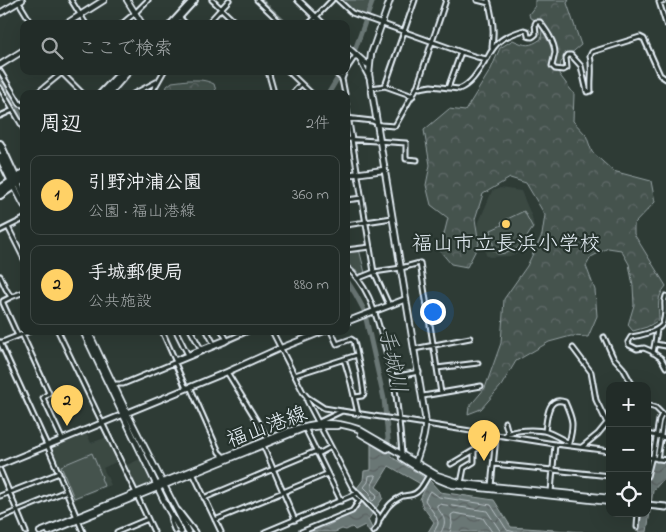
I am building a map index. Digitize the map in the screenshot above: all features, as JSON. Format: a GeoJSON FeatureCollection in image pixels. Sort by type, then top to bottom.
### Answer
{"type":"FeatureCollection","features":[{"type":"Feature","properties":{"kind":"highway"},"geometry":{"type":"LineString","coordinates":[[171,20],[189,0]]}},
{"type":"Feature","properties":{"kind":"highway"},"geometry":{"type":"LineString","coordinates":[[175,20],[194,0]]}},
{"type":"Feature","properties":{"kind":"highway"},"geometry":{"type":"LineString","coordinates":[[105,90],[119,75]]}},
{"type":"Feature","properties":{"kind":"highway"},"geometry":{"type":"LineString","coordinates":[[113,90],[125,75]]}},
{"type":"Feature","properties":{"kind":"highway"},"geometry":{"type":"LineString","coordinates":[[0,144],[18,182]]}},
{"type":"Feature","properties":{"kind":"highway"},"geometry":{"type":"LineString","coordinates":[[0,156],[18,182]]}},
{"type":"Feature","properties":{"kind":"highway"},"geometry":{"type":"LineString","coordinates":[[0,189],[18,182]]}},
{"type":"Feature","properties":{"kind":"highway"},"geometry":{"type":"LineString","coordinates":[[0,195],[18,182]]}},
{"type":"Feature","properties":{"kind":"main road"},"geometry":{"type":"LineString","coordinates":[[651,504],[666,505]]}},
{"type":"Feature","properties":{"kind":"street"},"geometry":{"type":"LineString","coordinates":[[72,0],[83,20]]}},
{"type":"Feature","properties":{"kind":"street"},"geometry":{"type":"LineString","coordinates":[[72,20],[104,0]]}},
{"type":"Feature","properties":{"kind":"street"},"geometry":{"type":"LineString","coordinates":[[128,0],[139,20]]}},
{"type":"Feature","properties":{"kind":"street"},"geometry":{"type":"LineString","coordinates":[[127,20],[148,0]]}},
{"type":"Feature","properties":{"kind":"street"},"geometry":{"type":"LineString","coordinates":[[212,0],[234,20]]}},
{"type":"Feature","properties":{"kind":"street"},"geometry":{"type":"LineString","coordinates":[[210,20],[229,0]]}},
{"type":"Feature","properties":{"kind":"street"},"geometry":{"type":"LineString","coordinates":[[257,0],[278,20]]}},
{"type":"Feature","properties":{"kind":"street"},"geometry":{"type":"LineString","coordinates":[[298,0],[320,20]]}},
{"type":"Feature","properties":{"kind":"street"},"geometry":{"type":"LineString","coordinates":[[312,20],[332,0]]}},
{"type":"Feature","properties":{"kind":"street"},"geometry":{"type":"LineString","coordinates":[[338,0],[352,13],[366,19],[486,59]]}},
{"type":"Feature","properties":{"kind":"street"},"geometry":{"type":"LineString","coordinates":[[390,0],[369,65],[384,170],[423,396],[426,424],[424,437],[415,464]]}},
{"type":"Feature","properties":{"kind":"street"},"geometry":{"type":"LineString","coordinates":[[385,86],[415,0]]}},
{"type":"Feature","properties":{"kind":"street"},"geometry":{"type":"LineString","coordinates":[[350,118],[372,121],[381,125],[396,126],[417,87],[446,0]]}},
{"type":"Feature","properties":{"kind":"street"},"geometry":{"type":"LineString","coordinates":[[477,0],[489,2],[494,37],[492,48]]}},
{"type":"Feature","properties":{"kind":"street"},"geometry":{"type":"LineString","coordinates":[[665,0],[659,2],[666,21]]}},
{"type":"Feature","properties":{"kind":"street"},"geometry":{"type":"LineString","coordinates":[[0,13],[19,1],[30,20]]}},
{"type":"Feature","properties":{"kind":"street"},"geometry":{"type":"LineString","coordinates":[[178,17],[181,20]]}},
{"type":"Feature","properties":{"kind":"street"},"geometry":{"type":"LineString","coordinates":[[417,87],[432,86],[459,89],[469,83],[492,48],[500,40],[524,30],[527,31],[528,36],[534,37],[536,34],[536,22],[540,22],[549,35],[554,47],[552,66],[555,69],[563,70],[567,68],[566,58],[568,55],[571,55],[581,66],[587,92],[591,91],[592,62],[590,56],[592,52],[640,37],[644,39],[660,75],[666,79]]}},
{"type":"Feature","properties":{"kind":"street"},"geometry":{"type":"LineString","coordinates":[[350,50],[369,65]]}},
{"type":"Feature","properties":{"kind":"street"},"geometry":{"type":"LineString","coordinates":[[0,65],[20,52]]}},
{"type":"Feature","properties":{"kind":"street"},"geometry":{"type":"LineString","coordinates":[[448,88],[461,52]]}},
{"type":"Feature","properties":{"kind":"street"},"geometry":{"type":"LineString","coordinates":[[355,54],[367,58],[371,54]]}},
{"type":"Feature","properties":{"kind":"street"},"geometry":{"type":"LineString","coordinates":[[350,63],[355,54]]}},
{"type":"Feature","properties":{"kind":"street"},"geometry":{"type":"LineString","coordinates":[[355,54],[370,79]]}},
{"type":"Feature","properties":{"kind":"street"},"geometry":{"type":"LineString","coordinates":[[0,71],[20,104]]}},
{"type":"Feature","properties":{"kind":"street"},"geometry":{"type":"LineString","coordinates":[[41,90],[58,75]]}},
{"type":"Feature","properties":{"kind":"street"},"geometry":{"type":"LineString","coordinates":[[64,75],[79,90]]}},
{"type":"Feature","properties":{"kind":"street"},"geometry":{"type":"LineString","coordinates":[[153,90],[162,75]]}},
{"type":"Feature","properties":{"kind":"street"},"geometry":{"type":"LineString","coordinates":[[269,75],[273,90]]}},
{"type":"Feature","properties":{"kind":"street"},"geometry":{"type":"LineString","coordinates":[[292,75],[308,90]]}},
{"type":"Feature","properties":{"kind":"street"},"geometry":{"type":"LineString","coordinates":[[338,75],[344,90]]}},
{"type":"Feature","properties":{"kind":"street"},"geometry":{"type":"LineString","coordinates":[[141,90],[158,81]]}},
{"type":"Feature","properties":{"kind":"street"},"geometry":{"type":"LineString","coordinates":[[296,90],[301,84]]}},
{"type":"Feature","properties":{"kind":"street"},"geometry":{"type":"LineString","coordinates":[[371,88],[385,86],[413,96]]}},
{"type":"Feature","properties":{"kind":"street"},"geometry":{"type":"LineString","coordinates":[[0,88],[20,122]]}},
{"type":"Feature","properties":{"kind":"street"},"geometry":{"type":"LineString","coordinates":[[0,116],[13,110]]}},
{"type":"Feature","properties":{"kind":"street"},"geometry":{"type":"LineString","coordinates":[[350,128],[374,272],[389,306]]}},
{"type":"Feature","properties":{"kind":"street"},"geometry":{"type":"LineString","coordinates":[[352,139],[406,143],[406,159],[417,160]]}},
{"type":"Feature","properties":{"kind":"street"},"geometry":{"type":"LineString","coordinates":[[350,175],[384,170]]}},
{"type":"Feature","properties":{"kind":"street"},"geometry":{"type":"LineString","coordinates":[[350,200],[362,198]]}},
{"type":"Feature","properties":{"kind":"street"},"geometry":{"type":"LineString","coordinates":[[350,224],[392,218]]}},
{"type":"Feature","properties":{"kind":"street"},"geometry":{"type":"LineString","coordinates":[[0,231],[20,221]]}},
{"type":"Feature","properties":{"kind":"street"},"geometry":{"type":"LineString","coordinates":[[8,227],[20,251]]}},
{"type":"Feature","properties":{"kind":"street"},"geometry":{"type":"LineString","coordinates":[[350,250],[370,247]]}},
{"type":"Feature","properties":{"kind":"street"},"geometry":{"type":"LineString","coordinates":[[359,278],[374,272],[420,263],[442,393]]}},
{"type":"Feature","properties":{"kind":"street"},"geometry":{"type":"LineString","coordinates":[[350,270],[359,278],[370,300],[393,376],[401,455]]}},
{"type":"Feature","properties":{"kind":"street"},"geometry":{"type":"LineString","coordinates":[[0,276],[11,297]]}},
{"type":"Feature","properties":{"kind":"street"},"geometry":{"type":"LineString","coordinates":[[20,294],[3,303],[49,393],[43,398],[62,439]]}},
{"type":"Feature","properties":{"kind":"street"},"geometry":{"type":"LineString","coordinates":[[666,296],[662,324],[657,329],[644,335],[631,337],[628,342],[629,345],[637,349],[644,348],[661,358],[666,367]]}},
{"type":"Feature","properties":{"kind":"street"},"geometry":{"type":"LineString","coordinates":[[350,321],[406,299]]}},
{"type":"Feature","properties":{"kind":"street"},"geometry":{"type":"LineString","coordinates":[[653,353],[657,329]]}},
{"type":"Feature","properties":{"kind":"street"},"geometry":{"type":"LineString","coordinates":[[20,335],[0,343],[59,473],[83,532]]}},
{"type":"Feature","properties":{"kind":"street"},"geometry":{"type":"LineString","coordinates":[[60,335],[154,532]]}},
{"type":"Feature","properties":{"kind":"street"},"geometry":{"type":"LineString","coordinates":[[85,335],[160,485],[181,532]]}},
{"type":"Feature","properties":{"kind":"street"},"geometry":{"type":"LineString","coordinates":[[90,335],[114,385],[125,414]]}},
{"type":"Feature","properties":{"kind":"street"},"geometry":{"type":"LineString","coordinates":[[164,335],[185,386],[191,390],[219,452],[224,457]]}},
{"type":"Feature","properties":{"kind":"street"},"geometry":{"type":"LineString","coordinates":[[178,335],[188,355]]}},
{"type":"Feature","properties":{"kind":"street"},"geometry":{"type":"LineString","coordinates":[[193,335],[201,349]]}},
{"type":"Feature","properties":{"kind":"street"},"geometry":{"type":"LineString","coordinates":[[209,335],[214,344]]}},
{"type":"Feature","properties":{"kind":"street"},"geometry":{"type":"LineString","coordinates":[[224,335],[227,340]]}},
{"type":"Feature","properties":{"kind":"street"},"geometry":{"type":"LineString","coordinates":[[114,385],[123,384],[239,335]]}},
{"type":"Feature","properties":{"kind":"street"},"geometry":{"type":"LineString","coordinates":[[274,335],[304,392],[324,408],[496,436],[606,450]]}},
{"type":"Feature","properties":{"kind":"street"},"geometry":{"type":"LineString","coordinates":[[0,465],[314,335]]}},
{"type":"Feature","properties":{"kind":"street"},"geometry":{"type":"LineString","coordinates":[[332,335],[337,344],[353,339],[362,373],[364,394],[355,397]]}},
{"type":"Feature","properties":{"kind":"street"},"geometry":{"type":"LineString","coordinates":[[604,337],[613,357],[632,382]]}},
{"type":"Feature","properties":{"kind":"street"},"geometry":{"type":"LineString","coordinates":[[414,349],[470,338]]}},
{"type":"Feature","properties":{"kind":"street"},"geometry":{"type":"LineString","coordinates":[[176,362],[201,349],[227,340]]}},
{"type":"Feature","properties":{"kind":"street"},"geometry":{"type":"LineString","coordinates":[[655,344],[666,346]]}},
{"type":"Feature","properties":{"kind":"street"},"geometry":{"type":"LineString","coordinates":[[573,348],[591,372],[596,400],[606,418]]}},
{"type":"Feature","properties":{"kind":"street"},"geometry":{"type":"LineString","coordinates":[[295,375],[357,355]]}},
{"type":"Feature","properties":{"kind":"street"},"geometry":{"type":"LineString","coordinates":[[344,359],[358,414]]}},
{"type":"Feature","properties":{"kind":"street"},"geometry":{"type":"LineString","coordinates":[[437,368],[478,363]]}},
{"type":"Feature","properties":{"kind":"street"},"geometry":{"type":"LineString","coordinates":[[227,372],[268,440]]}},
{"type":"Feature","properties":{"kind":"street"},"geometry":{"type":"LineString","coordinates":[[393,376],[418,372]]}},
{"type":"Feature","properties":{"kind":"street"},"geometry":{"type":"LineString","coordinates":[[423,396],[481,386]]}},
{"type":"Feature","properties":{"kind":"street"},"geometry":{"type":"LineString","coordinates":[[308,397],[307,401],[348,480],[380,519]]}},
{"type":"Feature","properties":{"kind":"street"},"geometry":{"type":"LineString","coordinates":[[545,431],[551,404],[556,400],[565,402],[573,423],[570,445]]}},
{"type":"Feature","properties":{"kind":"street"},"geometry":{"type":"LineString","coordinates":[[651,406],[664,415],[659,420],[657,459]]}},
{"type":"Feature","properties":{"kind":"street"},"geometry":{"type":"LineString","coordinates":[[320,424],[342,411]]}},
{"type":"Feature","properties":{"kind":"street"},"geometry":{"type":"LineString","coordinates":[[505,422],[508,433]]}},
{"type":"Feature","properties":{"kind":"street","name":"福山港線"},"geometry":{"type":"LineString","coordinates":[[192,472],[224,457],[263,444],[268,440],[304,427],[333,423],[358,429],[415,464],[437,475],[461,483],[606,499]]}},
{"type":"Feature","properties":{"kind":"street"},"geometry":{"type":"LineString","coordinates":[[582,447],[598,434],[606,424]]}},
{"type":"Feature","properties":{"kind":"street"},"geometry":{"type":"LineString","coordinates":[[304,427],[341,501]]}},
{"type":"Feature","properties":{"kind":"street","name":"福山港線"},"geometry":{"type":"LineString","coordinates":[[78,519],[304,427]]}},
{"type":"Feature","properties":{"kind":"street"},"geometry":{"type":"LineString","coordinates":[[504,437],[508,433],[521,430],[545,431],[558,436],[570,445]]}},
{"type":"Feature","properties":{"kind":"street"},"geometry":{"type":"LineString","coordinates":[[651,435],[666,438]]}},
{"type":"Feature","properties":{"kind":"street"},"geometry":{"type":"LineString","coordinates":[[451,464],[496,436]]}},
{"type":"Feature","properties":{"kind":"street"},"geometry":{"type":"LineString","coordinates":[[491,486],[496,436]]}},
{"type":"Feature","properties":{"kind":"street"},"geometry":{"type":"LineString","coordinates":[[651,455],[658,436]]}},
{"type":"Feature","properties":{"kind":"street"},"geometry":{"type":"LineString","coordinates":[[263,444],[295,520]]}},
{"type":"Feature","properties":{"kind":"street"},"geometry":{"type":"LineString","coordinates":[[551,492],[555,444]]}},
{"type":"Feature","properties":{"kind":"street"},"geometry":{"type":"LineString","coordinates":[[204,498],[314,452],[320,452],[331,447]]}},
{"type":"Feature","properties":{"kind":"street"},"geometry":{"type":"LineString","coordinates":[[461,483],[464,468],[474,462],[474,451]]}},
{"type":"Feature","properties":{"kind":"street"},"geometry":{"type":"LineString","coordinates":[[651,458],[666,460]]}},
{"type":"Feature","properties":{"kind":"street","name":"福山港線"},"geometry":{"type":"LineString","coordinates":[[415,464],[428,476],[461,487],[606,500]]}},
{"type":"Feature","properties":{"kind":"street"},"geometry":{"type":"LineString","coordinates":[[494,464],[606,476]]}},
{"type":"Feature","properties":{"kind":"street"},"geometry":{"type":"LineString","coordinates":[[0,470],[26,532]]}},
{"type":"Feature","properties":{"kind":"street"},"geometry":{"type":"LineString","coordinates":[[192,472],[221,532]]}},
{"type":"Feature","properties":{"kind":"street"},"geometry":{"type":"LineString","coordinates":[[0,496],[59,473]]}},
{"type":"Feature","properties":{"kind":"street"},"geometry":{"type":"LineString","coordinates":[[215,520],[327,474]]}},
{"type":"Feature","properties":{"kind":"street"},"geometry":{"type":"LineString","coordinates":[[373,532],[392,502],[402,496],[416,493],[428,476]]}},
{"type":"Feature","properties":{"kind":"street"},"geometry":{"type":"LineString","coordinates":[[160,485],[188,532]]}},
{"type":"Feature","properties":{"kind":"street"},"geometry":{"type":"LineString","coordinates":[[0,518],[66,491]]}},
{"type":"Feature","properties":{"kind":"street"},"geometry":{"type":"LineString","coordinates":[[265,532],[358,494]]}},
{"type":"Feature","properties":{"kind":"street"},"geometry":{"type":"LineString","coordinates":[[301,532],[352,511],[359,502],[354,496]]}},
{"type":"Feature","properties":{"kind":"street"},"geometry":{"type":"LineString","coordinates":[[174,506],[195,532]]}},
{"type":"Feature","properties":{"kind":"street"},"geometry":{"type":"LineString","coordinates":[[172,515],[170,522],[175,532]]}},
{"type":"Feature","properties":{"kind":"street"},"geometry":{"type":"LineString","coordinates":[[637,527],[638,517]]}},
{"type":"Feature","properties":{"kind":"street"},"geometry":{"type":"LineString","coordinates":[[40,532],[78,519]]}},
{"type":"Feature","properties":{"kind":"street"},"geometry":{"type":"LineString","coordinates":[[49,532],[78,519]]}},
{"type":"Feature","properties":{"kind":"street"},"geometry":{"type":"LineString","coordinates":[[117,532],[148,519]]}},
{"type":"Feature","properties":{"kind":"shaded area","name":"福山市立長浜小学校"},"geometry":{"type":"Polygon","coordinates":[[[500,188],[521,191],[532,217],[534,227],[518,253],[510,256],[489,257],[486,255],[482,235],[478,235],[476,229],[492,191],[500,188]]]}},
{"type":"Feature","properties":{"kind":"shaded area"},"geometry":{"type":"Polygon","coordinates":[[[86,432],[91,443],[107,437],[118,461],[103,468],[111,485],[73,500],[50,447],[86,432]]]}},
{"type":"Feature","properties":{"kind":"shaded area"},"geometry":{"type":"Polygon","coordinates":[[[140,459],[150,481],[149,485],[136,490],[125,466],[140,459]]]}},
{"type":"Feature","properties":{"kind":"green space"},"geometry":{"type":"Polygon","coordinates":[[[340,0],[371,0],[366,16],[353,11],[340,0]]]}},
{"type":"Feature","properties":{"kind":"green space"},"geometry":{"type":"Polygon","coordinates":[[[535,0],[569,0],[567,3],[581,45],[561,62],[559,74],[574,94],[573,121],[586,135],[592,152],[613,171],[651,181],[655,202],[634,224],[634,234],[666,286],[659,298],[659,320],[647,327],[633,331],[628,325],[634,305],[629,264],[621,250],[608,248],[591,257],[586,266],[595,290],[597,316],[588,337],[571,336],[549,342],[516,361],[501,386],[481,409],[468,414],[469,407],[485,388],[501,343],[504,299],[527,266],[542,235],[545,215],[526,183],[510,178],[483,194],[475,219],[479,244],[467,267],[451,264],[436,246],[443,238],[448,218],[431,205],[426,185],[430,165],[424,130],[449,109],[465,111],[491,69],[500,48],[513,40],[527,45],[541,39],[542,30],[535,20],[530,18],[529,14],[535,6],[535,0]]]}},
{"type":"Feature","properties":{"kind":"green space"},"geometry":{"type":"Polygon","coordinates":[[[204,81],[214,84],[216,90],[166,90],[167,86],[172,82],[204,81]]]}},
{"type":"Feature","properties":{"kind":"green space"},"geometry":{"type":"Polygon","coordinates":[[[524,211],[533,228],[516,249],[498,254],[494,251],[491,230],[502,225],[501,222],[524,211]]]}},
{"type":"Feature","properties":{"kind":"green space"},"geometry":{"type":"Polygon","coordinates":[[[359,249],[365,273],[360,274],[350,266],[350,250],[359,249]]]}},
{"type":"Feature","properties":{"kind":"green space"},"geometry":{"type":"Polygon","coordinates":[[[92,453],[104,486],[74,498],[61,466],[92,453]]]}},
{"type":"Feature","properties":{"kind":"water"},"geometry":{"type":"Polygon","coordinates":[[[371,444],[430,481],[440,492],[494,500],[511,527],[583,532],[428,532],[434,522],[423,507],[420,499],[426,487],[389,466],[376,487],[381,491],[383,498],[368,520],[374,532],[369,532],[365,525],[355,530],[352,527],[335,532],[306,532],[321,526],[325,527],[354,512],[361,501],[366,499],[357,488],[363,480],[364,471],[371,470],[371,444]]]}},
{"type":"Feature","properties":{"kind":"water"},"geometry":{"type":"Polygon","coordinates":[[[652,460],[666,463],[666,476],[653,491],[651,505],[651,472],[652,460]]]}},
{"type":"Feature","properties":{"kind":"water"},"geometry":{"type":"Polygon","coordinates":[[[641,517],[649,517],[647,532],[639,532],[641,517]]]}},
{"type":"Feature","properties":{"kind":"waterway"},"geometry":{"type":"LineString","coordinates":[[260,0],[282,20]]}},
{"type":"Feature","properties":{"kind":"waterway"},"geometry":{"type":"LineString","coordinates":[[350,58],[356,47],[373,0]]}},
{"type":"Feature","properties":{"kind":"waterway"},"geometry":{"type":"LineString","coordinates":[[330,90],[340,75]]}},
{"type":"Feature","properties":{"kind":"waterway","name":"手城川"},"geometry":{"type":"LineString","coordinates":[[0,79],[20,115]]}},
{"type":"Feature","properties":{"kind":"waterway","name":"手城川"},"geometry":{"type":"LineString","coordinates":[[350,285],[364,310],[384,399],[389,455]]}},
{"type":"Feature","properties":{"kind":"waterway"},"geometry":{"type":"LineString","coordinates":[[2,344],[15,338]]}},
{"type":"Feature","properties":{"kind":"waterway"},"geometry":{"type":"LineString","coordinates":[[48,443],[57,439]]}},
{"type":"Feature","properties":{"kind":"waterway"},"geometry":{"type":"LineString","coordinates":[[0,463],[45,444]]}},
{"type":"Feature","properties":{"kind":"place","name":"福山市立長浜小学校"},"geometry":{"type":"Point","coordinates":[506,224]}},
{"type":"Feature","properties":{"kind":"place","name":"手城郵便局"},"geometry":{"type":"Point","coordinates":[67,426]}},
{"type":"Feature","properties":{"kind":"place","name":"引野沖浦公園"},"geometry":{"type":"Point","coordinates":[484,461]}}]}
